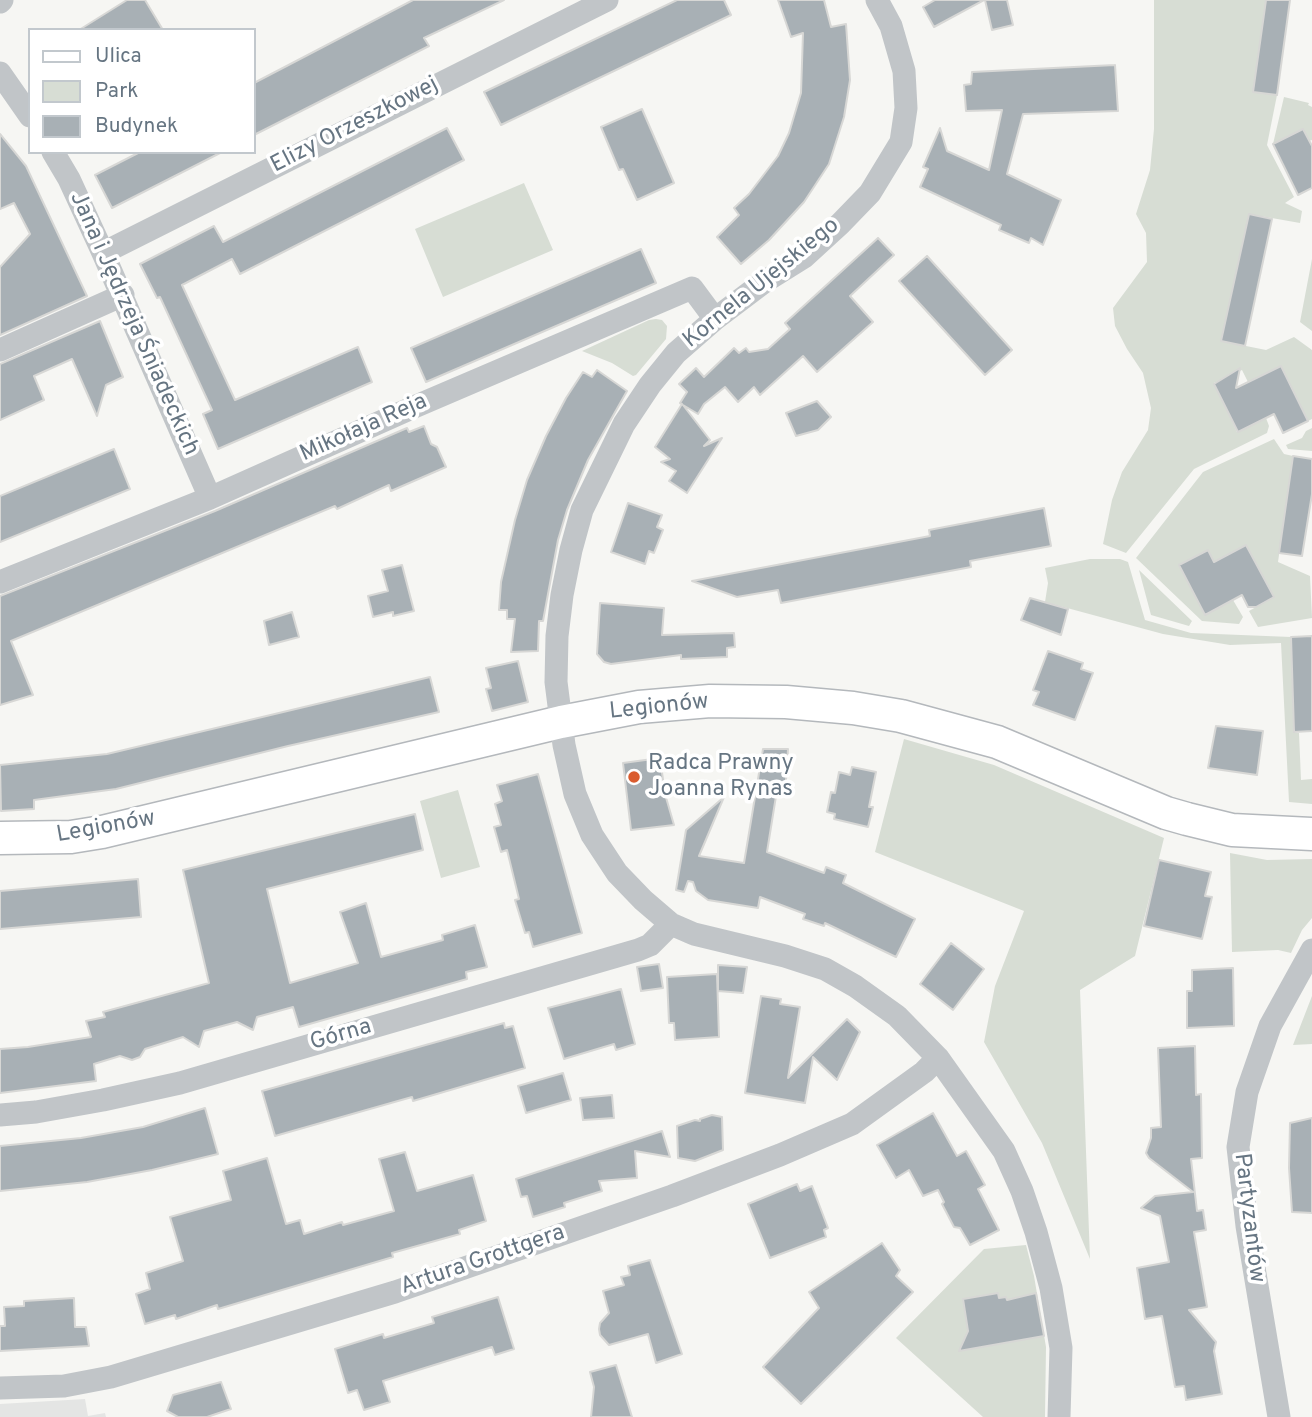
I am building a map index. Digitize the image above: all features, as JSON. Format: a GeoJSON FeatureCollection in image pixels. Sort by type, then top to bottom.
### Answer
{"type":"FeatureCollection","features":[{"type":"Feature","properties":{"kind":"street","name":"Elizy Orzeszkowej"},"geometry":{"type":"LineString","coordinates":[[103,253],[607,0]]}},
{"type":"Feature","properties":{"kind":"street","name":"Kornela Ujejskiego"},"geometry":{"type":"LineString","coordinates":[[877,0],[891,26],[904,71],[906,108],[901,142],[870,193],[840,224],[804,257],[764,282],[676,353],[624,424],[582,510],[570,550],[557,636],[556,682],[561,722],[575,794],[592,835],[617,873],[643,900],[671,924],[694,934],[785,956],[825,969],[855,986],[897,1016],[938,1058],[1004,1151],[1036,1232],[1051,1288],[1061,1348],[1059,1417]]}},
{"type":"Feature","properties":{"kind":"street"},"geometry":{"type":"LineString","coordinates":[[0,74],[28,113]]}},
{"type":"Feature","properties":{"kind":"street","name":"Jana i Jędrzeja Śniadeckich"},"geometry":{"type":"LineString","coordinates":[[54,154],[69,179],[123,295],[210,498]]}},
{"type":"Feature","properties":{"kind":"street","name":"Mikołaja Reja"},"geometry":{"type":"LineString","coordinates":[[0,582],[210,498],[692,288],[715,319]]}},
{"type":"Feature","properties":{"kind":"street"},"geometry":{"type":"LineString","coordinates":[[0,350],[123,295]]}},
{"type":"Feature","properties":{"kind":"street","name":"Legionów"},"geometry":{"type":"LineString","coordinates":[[0,838],[71,838],[561,722],[639,707],[710,701],[786,702],[853,708],[901,716],[997,742],[1187,820],[1232,830],[1312,834]]}},
{"type":"Feature","properties":{"kind":"street","name":"Górna"},"geometry":{"type":"LineString","coordinates":[[0,1115],[36,1112],[180,1083],[638,950],[650,945],[671,924]]}},
{"type":"Feature","properties":{"kind":"street","name":"Partyzantów"},"geometry":{"type":"LineString","coordinates":[[1279,1417],[1247,1226],[1238,1147],[1247,1091],[1270,1026],[1312,950]]}},
{"type":"Feature","properties":{"kind":"street","name":"Artura Grottgera"},"geometry":{"type":"LineString","coordinates":[[0,1388],[64,1387],[111,1377],[395,1292],[672,1196],[852,1124],[924,1072],[938,1058]]}},
{"type":"Feature","properties":{"kind":"shaded area"},"geometry":{"type":"Polygon","coordinates":[[[85,1399],[88,1416],[105,1413],[106,1417],[0,1417],[0,1404],[85,1399]]]}},
{"type":"Feature","properties":{"kind":"green space"},"geometry":{"type":"Polygon","coordinates":[[[1154,0],[1266,0],[1253,92],[1277,95],[1267,145],[1294,197],[1285,203],[1302,211],[1300,223],[1249,214],[1221,341],[1266,350],[1294,337],[1312,350],[1312,419],[1308,421],[1281,366],[1248,382],[1242,370],[1214,383],[1237,432],[1266,418],[1269,426],[1267,433],[1194,469],[1126,553],[1103,544],[1112,500],[1122,472],[1148,430],[1151,408],[1143,373],[1115,326],[1113,308],[1147,262],[1146,233],[1136,214],[1150,170],[1154,129],[1154,0]]]}},
{"type":"Feature","properties":{"kind":"green space"},"geometry":{"type":"Polygon","coordinates":[[[1284,97],[1309,103],[1312,107],[1312,140],[1309,141],[1303,129],[1273,144],[1284,97]]]}},
{"type":"Feature","properties":{"kind":"green space"},"geometry":{"type":"Polygon","coordinates":[[[524,183],[553,250],[443,297],[415,229],[524,183]]]}},
{"type":"Feature","properties":{"kind":"green space"},"geometry":{"type":"Polygon","coordinates":[[[1312,259],[1312,331],[1300,322],[1312,259]]]}},
{"type":"Feature","properties":{"kind":"green space"},"geometry":{"type":"Polygon","coordinates":[[[649,320],[662,320],[667,326],[666,339],[636,375],[633,376],[612,363],[582,351],[649,320]]]}},
{"type":"Feature","properties":{"kind":"green space"},"geometry":{"type":"Polygon","coordinates":[[[1312,428],[1312,451],[1288,449],[1286,445],[1302,438],[1306,431],[1312,428]]]}},
{"type":"Feature","properties":{"kind":"green space"},"geometry":{"type":"Polygon","coordinates":[[[1274,439],[1284,454],[1293,456],[1278,562],[1310,576],[1312,618],[1258,627],[1249,611],[1274,597],[1246,545],[1214,562],[1208,550],[1179,566],[1205,614],[1233,600],[1243,617],[1239,624],[1202,621],[1136,558],[1203,472],[1274,439]]]}},
{"type":"Feature","properties":{"kind":"green space"},"geometry":{"type":"Polygon","coordinates":[[[1090,559],[1120,559],[1128,562],[1145,620],[1191,633],[1291,637],[1294,733],[1299,733],[1301,780],[1312,779],[1312,804],[1289,802],[1281,643],[1230,645],[1163,634],[1045,602],[1048,583],[1045,568],[1090,559]]]}},
{"type":"Feature","properties":{"kind":"green space"},"geometry":{"type":"Polygon","coordinates":[[[1139,570],[1192,621],[1189,626],[1151,615],[1139,570]]]}},
{"type":"Feature","properties":{"kind":"green space"},"geometry":{"type":"Polygon","coordinates":[[[904,739],[994,765],[1164,838],[1135,956],[1080,990],[1090,1259],[1042,1143],[984,1042],[995,986],[1024,911],[875,852],[904,739]]]}},
{"type":"Feature","properties":{"kind":"green space"},"geometry":{"type":"Polygon","coordinates":[[[458,790],[480,867],[441,878],[420,801],[458,790]]]}},
{"type":"Feature","properties":{"kind":"green space"},"geometry":{"type":"Polygon","coordinates":[[[1230,853],[1267,860],[1312,859],[1312,918],[1302,930],[1291,953],[1278,950],[1232,952],[1230,853]]]}},
{"type":"Feature","properties":{"kind":"green space"},"geometry":{"type":"Polygon","coordinates":[[[1312,996],[1312,1044],[1293,1045],[1312,996]]]}},
{"type":"Feature","properties":{"kind":"green space"},"geometry":{"type":"Polygon","coordinates":[[[1026,1245],[1046,1347],[1045,1417],[983,1417],[896,1338],[984,1249],[1026,1245]]]}},
{"type":"Feature","properties":{"kind":"building"},"geometry":{"type":"Polygon","coordinates":[[[127,0],[145,0],[162,28],[82,28],[127,0]]]}},
{"type":"Feature","properties":{"kind":"building"},"geometry":{"type":"Polygon","coordinates":[[[413,0],[504,0],[424,38],[429,46],[256,134],[256,82],[413,0]]]}},
{"type":"Feature","properties":{"kind":"building"},"geometry":{"type":"Polygon","coordinates":[[[677,0],[724,0],[731,15],[501,125],[484,92],[677,0]]]}},
{"type":"Feature","properties":{"kind":"building"},"geometry":{"type":"Polygon","coordinates":[[[778,0],[824,0],[831,27],[846,24],[850,80],[844,117],[829,164],[804,202],[769,240],[741,264],[717,237],[739,215],[734,208],[749,194],[778,156],[789,133],[801,93],[803,33],[791,37],[778,0]]]}},
{"type":"Feature","properties":{"kind":"building"},"geometry":{"type":"Polygon","coordinates":[[[935,0],[984,0],[934,27],[923,7],[935,0]]]}},
{"type":"Feature","properties":{"kind":"building"},"geometry":{"type":"Polygon","coordinates":[[[985,0],[1007,0],[1013,25],[992,30],[985,0]]]}},
{"type":"Feature","properties":{"kind":"building"},"geometry":{"type":"Polygon","coordinates":[[[1266,0],[1290,0],[1277,95],[1253,92],[1266,0]]]}},
{"type":"Feature","properties":{"kind":"building"},"geometry":{"type":"Polygon","coordinates":[[[1115,65],[1118,111],[1023,114],[1007,174],[1061,200],[1043,245],[1031,238],[1029,243],[999,230],[1001,225],[920,187],[928,169],[923,167],[940,128],[947,151],[989,170],[1002,110],[966,111],[964,85],[971,84],[972,72],[1115,65]]]}},
{"type":"Feature","properties":{"kind":"building"},"geometry":{"type":"Polygon","coordinates":[[[642,109],[674,183],[637,200],[623,169],[619,170],[601,127],[642,109]]]}},
{"type":"Feature","properties":{"kind":"building"},"geometry":{"type":"Polygon","coordinates":[[[447,128],[464,160],[240,274],[232,259],[182,285],[235,400],[358,347],[372,382],[218,449],[203,414],[212,410],[160,297],[157,298],[140,264],[214,226],[223,242],[447,128]]]}},
{"type":"Feature","properties":{"kind":"building"},"geometry":{"type":"Polygon","coordinates":[[[1303,129],[1312,146],[1312,188],[1298,195],[1273,144],[1303,129]]]}},
{"type":"Feature","properties":{"kind":"building"},"geometry":{"type":"Polygon","coordinates":[[[0,134],[26,166],[87,296],[0,335],[0,267],[30,234],[14,203],[0,209],[0,134]]]}},
{"type":"Feature","properties":{"kind":"building"},"geometry":{"type":"Polygon","coordinates":[[[136,154],[218,154],[112,208],[95,175],[136,154]]]}},
{"type":"Feature","properties":{"kind":"building"},"geometry":{"type":"Polygon","coordinates":[[[1249,214],[1272,219],[1245,346],[1221,341],[1249,214]]]}},
{"type":"Feature","properties":{"kind":"building"},"geometry":{"type":"Polygon","coordinates":[[[878,238],[894,255],[850,296],[873,322],[817,372],[803,356],[760,395],[754,387],[738,402],[725,387],[704,404],[698,414],[683,405],[710,440],[704,446],[722,438],[687,493],[669,481],[676,471],[661,462],[670,459],[655,447],[687,392],[679,384],[696,368],[704,377],[734,348],[739,353],[746,348],[749,352],[768,349],[790,329],[785,323],[878,238]]]}},
{"type":"Feature","properties":{"kind":"building"},"geometry":{"type":"Polygon","coordinates":[[[641,249],[656,283],[426,382],[411,348],[641,249]]]}},
{"type":"Feature","properties":{"kind":"building"},"geometry":{"type":"Polygon","coordinates":[[[927,256],[1012,350],[985,375],[899,281],[927,256]]]}},
{"type":"Feature","properties":{"kind":"building"},"geometry":{"type":"Polygon","coordinates":[[[100,321],[123,377],[106,385],[97,416],[72,359],[34,376],[44,400],[0,420],[0,364],[100,321]]]}},
{"type":"Feature","properties":{"kind":"building"},"geometry":{"type":"Polygon","coordinates":[[[1281,366],[1308,421],[1283,433],[1274,414],[1238,432],[1214,384],[1240,368],[1236,388],[1281,366]]]}},
{"type":"Feature","properties":{"kind":"building"},"geometry":{"type":"Polygon","coordinates":[[[597,370],[627,391],[588,460],[567,510],[558,540],[543,621],[539,621],[538,651],[511,652],[515,619],[507,619],[507,610],[499,610],[501,582],[527,480],[566,398],[583,372],[592,377],[597,370]]]}},
{"type":"Feature","properties":{"kind":"building"},"geometry":{"type":"Polygon","coordinates":[[[817,401],[831,417],[818,430],[796,436],[786,413],[817,401]]]}},
{"type":"Feature","properties":{"kind":"building"},"geometry":{"type":"Polygon","coordinates":[[[424,426],[431,444],[437,447],[446,467],[391,491],[389,485],[337,509],[335,506],[11,641],[33,695],[0,705],[0,596],[215,511],[407,428],[409,432],[424,426]]]}},
{"type":"Feature","properties":{"kind":"building"},"geometry":{"type":"Polygon","coordinates":[[[114,449],[130,489],[0,542],[0,496],[114,449]]]}},
{"type":"Feature","properties":{"kind":"building"},"geometry":{"type":"Polygon","coordinates":[[[1293,456],[1312,459],[1312,494],[1302,556],[1279,553],[1293,456]]]}},
{"type":"Feature","properties":{"kind":"building"},"geometry":{"type":"Polygon","coordinates":[[[628,503],[662,515],[657,527],[663,530],[654,553],[649,551],[645,564],[611,552],[628,503]]]}},
{"type":"Feature","properties":{"kind":"building"},"geometry":{"type":"Polygon","coordinates":[[[1044,508],[1051,546],[970,561],[971,567],[781,603],[778,590],[737,597],[692,581],[930,536],[929,530],[1044,508]]]}},
{"type":"Feature","properties":{"kind":"building"},"geometry":{"type":"Polygon","coordinates":[[[1246,545],[1274,597],[1256,607],[1248,607],[1242,595],[1205,615],[1179,565],[1208,550],[1214,562],[1246,545]]]}},
{"type":"Feature","properties":{"kind":"building"},"geometry":{"type":"Polygon","coordinates":[[[402,565],[414,611],[373,617],[368,596],[388,591],[382,570],[402,565]]]}},
{"type":"Feature","properties":{"kind":"building"},"geometry":{"type":"Polygon","coordinates":[[[1030,598],[1068,609],[1061,635],[1021,620],[1030,598]]]}},
{"type":"Feature","properties":{"kind":"building"},"geometry":{"type":"Polygon","coordinates":[[[600,603],[664,608],[662,635],[734,633],[735,647],[727,648],[727,657],[681,659],[681,655],[611,664],[604,662],[597,654],[600,603]]]}},
{"type":"Feature","properties":{"kind":"building"},"geometry":{"type":"Polygon","coordinates":[[[292,612],[299,637],[269,645],[264,621],[292,612]]]}},
{"type":"Feature","properties":{"kind":"building"},"geometry":{"type":"Polygon","coordinates":[[[1312,636],[1312,731],[1294,732],[1291,637],[1312,636]]]}},
{"type":"Feature","properties":{"kind":"building"},"geometry":{"type":"Polygon","coordinates":[[[1048,651],[1083,663],[1081,669],[1093,673],[1075,720],[1033,705],[1039,692],[1033,690],[1048,651]]]}},
{"type":"Feature","properties":{"kind":"building"},"geometry":{"type":"Polygon","coordinates":[[[518,661],[528,702],[492,711],[486,689],[491,688],[486,668],[518,661]]]}},
{"type":"Feature","properties":{"kind":"building"},"geometry":{"type":"Polygon","coordinates":[[[430,677],[439,712],[116,789],[34,800],[34,809],[1,811],[0,765],[107,754],[430,677]]]}},
{"type":"Feature","properties":{"kind":"building"},"geometry":{"type":"Polygon","coordinates":[[[1216,726],[1263,731],[1257,775],[1208,768],[1216,726]]]}},
{"type":"Feature","properties":{"kind":"building"},"geometry":{"type":"Polygon","coordinates":[[[763,749],[788,749],[785,796],[776,796],[767,852],[824,873],[826,867],[846,875],[843,883],[915,919],[896,957],[825,923],[824,926],[803,919],[805,914],[760,897],[758,908],[708,900],[696,891],[693,882],[688,881],[684,892],[676,890],[686,830],[724,797],[699,856],[744,863],[763,749]]]}},
{"type":"Feature","properties":{"kind":"building"},"geometry":{"type":"Polygon","coordinates":[[[660,758],[665,794],[674,825],[631,830],[623,763],[660,758]]]}},
{"type":"Feature","properties":{"kind":"building"},"geometry":{"type":"Polygon","coordinates":[[[852,767],[876,772],[868,827],[834,819],[835,814],[827,812],[831,792],[835,793],[839,772],[850,775],[852,767]]]}},
{"type":"Feature","properties":{"kind":"building"},"geometry":{"type":"Polygon","coordinates":[[[538,774],[582,933],[533,947],[529,932],[525,933],[515,900],[519,899],[507,850],[501,852],[494,827],[501,825],[495,804],[502,801],[497,785],[538,774]]]}},
{"type":"Feature","properties":{"kind":"building"},"geometry":{"type":"Polygon","coordinates":[[[415,814],[423,850],[267,889],[290,983],[358,963],[340,912],[366,903],[381,957],[443,940],[442,935],[475,925],[487,967],[466,972],[467,979],[299,1027],[293,1007],[257,1017],[253,1030],[237,1022],[204,1031],[199,1047],[183,1037],[145,1049],[140,1057],[132,1060],[120,1056],[94,1064],[96,1081],[0,1093],[0,1049],[91,1037],[86,1021],[105,1017],[103,1012],[209,983],[183,870],[415,814]]]}},
{"type":"Feature","properties":{"kind":"building"},"geometry":{"type":"Polygon","coordinates":[[[1159,860],[1211,872],[1205,896],[1212,897],[1202,939],[1144,926],[1159,860]]]}},
{"type":"Feature","properties":{"kind":"building"},"geometry":{"type":"Polygon","coordinates":[[[138,879],[141,917],[0,929],[0,891],[138,879]]]}},
{"type":"Feature","properties":{"kind":"building"},"geometry":{"type":"Polygon","coordinates":[[[951,943],[984,969],[953,1010],[920,984],[951,943]]]}},
{"type":"Feature","properties":{"kind":"building"},"geometry":{"type":"Polygon","coordinates":[[[659,964],[663,988],[641,991],[637,967],[659,964]]]}},
{"type":"Feature","properties":{"kind":"building"},"geometry":{"type":"Polygon","coordinates":[[[718,965],[747,967],[743,993],[718,991],[718,965]]]}},
{"type":"Feature","properties":{"kind":"building"},"geometry":{"type":"Polygon","coordinates":[[[1233,968],[1234,1026],[1187,1028],[1187,991],[1192,991],[1192,970],[1233,968]]]}},
{"type":"Feature","properties":{"kind":"building"},"geometry":{"type":"Polygon","coordinates":[[[717,974],[719,1037],[675,1040],[674,1023],[669,1023],[667,977],[717,974]]]}},
{"type":"Feature","properties":{"kind":"building"},"geometry":{"type":"Polygon","coordinates":[[[621,989],[635,1044],[616,1050],[614,1044],[564,1059],[548,1008],[621,989]]]}},
{"type":"Feature","properties":{"kind":"building"},"geometry":{"type":"Polygon","coordinates":[[[761,996],[781,999],[780,1004],[800,1007],[788,1078],[847,1019],[860,1032],[837,1080],[813,1057],[805,1103],[745,1093],[761,996]]]}},
{"type":"Feature","properties":{"kind":"building"},"geometry":{"type":"Polygon","coordinates":[[[504,1023],[505,1028],[513,1026],[525,1068],[413,1101],[412,1097],[275,1136],[262,1091],[504,1023]]]}},
{"type":"Feature","properties":{"kind":"building"},"geometry":{"type":"Polygon","coordinates":[[[1195,1046],[1196,1095],[1201,1094],[1202,1158],[1191,1159],[1197,1211],[1203,1210],[1206,1230],[1194,1232],[1207,1307],[1189,1310],[1216,1342],[1214,1351],[1222,1394],[1186,1400],[1184,1386],[1175,1387],[1162,1316],[1145,1319],[1137,1268],[1169,1262],[1160,1216],[1141,1208],[1155,1196],[1193,1192],[1146,1153],[1151,1128],[1161,1127],[1158,1048],[1195,1046]]]}},
{"type":"Feature","properties":{"kind":"building"},"geometry":{"type":"Polygon","coordinates":[[[563,1073],[571,1100],[526,1113],[518,1086],[563,1073]]]}},
{"type":"Feature","properties":{"kind":"building"},"geometry":{"type":"Polygon","coordinates":[[[612,1095],[614,1118],[583,1120],[580,1098],[612,1095]]]}},
{"type":"Feature","properties":{"kind":"building"},"geometry":{"type":"Polygon","coordinates":[[[205,1108],[218,1154],[87,1182],[0,1191],[0,1146],[81,1138],[143,1127],[205,1108]]]}},
{"type":"Feature","properties":{"kind":"building"},"geometry":{"type":"Polygon","coordinates":[[[933,1113],[957,1156],[966,1151],[985,1185],[978,1189],[999,1230],[970,1245],[960,1228],[954,1227],[938,1190],[923,1196],[909,1170],[896,1178],[877,1145],[933,1113]]]}},
{"type":"Feature","properties":{"kind":"building"},"geometry":{"type":"Polygon","coordinates":[[[712,1115],[722,1117],[723,1150],[695,1161],[678,1158],[677,1126],[700,1121],[712,1115]]]}},
{"type":"Feature","properties":{"kind":"building"},"geometry":{"type":"Polygon","coordinates":[[[1312,1118],[1312,1213],[1292,1212],[1290,1123],[1312,1118]]]}},
{"type":"Feature","properties":{"kind":"building"},"geometry":{"type":"Polygon","coordinates":[[[662,1131],[670,1157],[635,1151],[637,1178],[599,1181],[602,1191],[564,1203],[565,1207],[533,1217],[527,1196],[521,1197],[516,1179],[662,1131]]]}},
{"type":"Feature","properties":{"kind":"building"},"geometry":{"type":"Polygon","coordinates":[[[405,1152],[417,1191],[473,1175],[486,1221],[459,1230],[460,1234],[392,1253],[393,1257],[218,1309],[217,1305],[176,1319],[175,1315],[145,1324],[136,1294],[150,1289],[146,1273],[183,1261],[170,1217],[231,1200],[223,1171],[267,1158],[286,1224],[300,1220],[304,1234],[342,1222],[343,1225],[394,1211],[379,1159],[405,1152]]]}},
{"type":"Feature","properties":{"kind":"building"},"geometry":{"type":"Polygon","coordinates":[[[797,1184],[800,1191],[812,1186],[828,1228],[824,1230],[826,1237],[770,1258],[748,1204],[797,1184]]]}},
{"type":"Feature","properties":{"kind":"building"},"geometry":{"type":"Polygon","coordinates":[[[882,1243],[900,1270],[896,1276],[913,1292],[801,1404],[763,1367],[819,1308],[809,1292],[882,1243]]]}},
{"type":"Feature","properties":{"kind":"building"},"geometry":{"type":"Polygon","coordinates":[[[650,1260],[682,1354],[656,1363],[648,1334],[609,1345],[600,1335],[599,1329],[600,1323],[609,1313],[603,1291],[624,1285],[621,1277],[630,1275],[628,1266],[650,1260]]]}},
{"type":"Feature","properties":{"kind":"building"},"geometry":{"type":"Polygon","coordinates":[[[998,1293],[999,1298],[1006,1297],[1007,1300],[1036,1293],[1044,1336],[959,1351],[968,1331],[963,1299],[998,1293]]]}},
{"type":"Feature","properties":{"kind":"building"},"geometry":{"type":"Polygon","coordinates":[[[498,1297],[514,1349],[495,1355],[492,1347],[383,1381],[390,1402],[364,1410],[357,1390],[348,1393],[335,1349],[383,1334],[384,1338],[434,1323],[432,1317],[498,1297]]]}},
{"type":"Feature","properties":{"kind":"building"},"geometry":{"type":"Polygon","coordinates":[[[74,1298],[75,1327],[86,1327],[89,1346],[0,1351],[0,1326],[5,1326],[4,1307],[24,1306],[24,1301],[74,1298]]]}},
{"type":"Feature","properties":{"kind":"building"},"geometry":{"type":"Polygon","coordinates":[[[616,1365],[632,1417],[591,1417],[594,1387],[590,1372],[616,1365]]]}},
{"type":"Feature","properties":{"kind":"building"},"geometry":{"type":"Polygon","coordinates":[[[221,1382],[231,1409],[207,1417],[178,1417],[167,1411],[173,1395],[221,1382]]]}},
{"type":"Feature","properties":{"kind":"place","name":"Radca Prawny Joanna Rynas"},"geometry":{"type":"Point","coordinates":[634,777]}}]}
